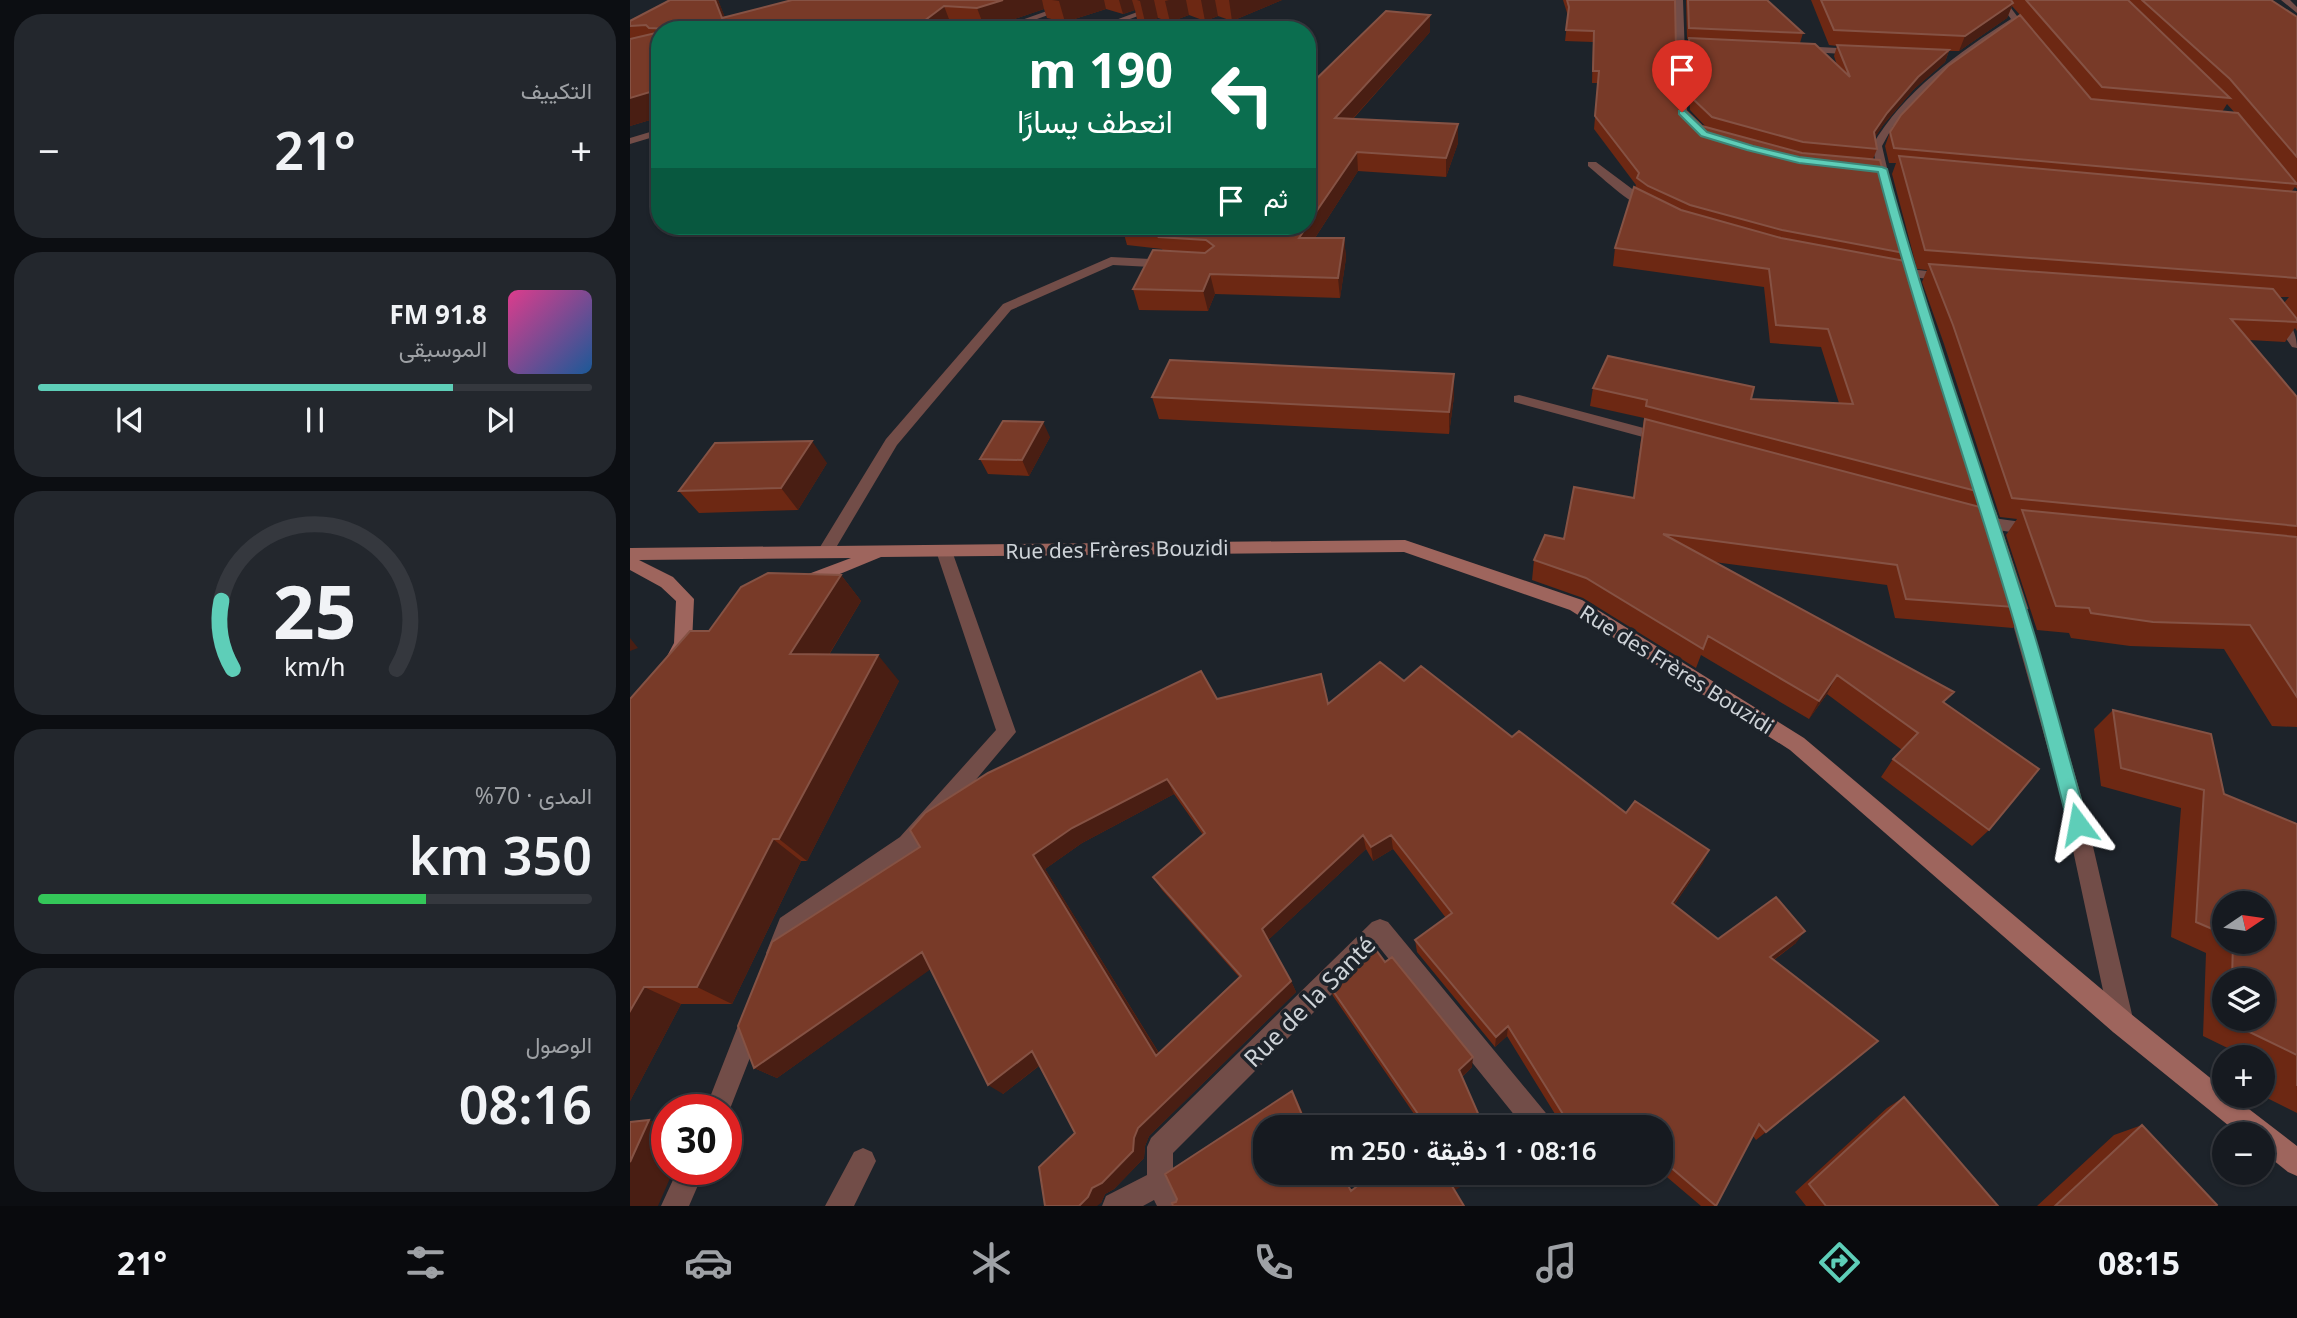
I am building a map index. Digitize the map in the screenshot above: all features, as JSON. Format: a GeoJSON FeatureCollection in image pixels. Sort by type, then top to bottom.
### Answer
{"type":"FeatureCollection","features":[{"type":"Feature","properties":{"kind":"main road","name":"Rue des Frères Bouzidi"},"geometry":{"type":"LineString","coordinates":[[630,554],[1405,546],[1576,605],[1797,744],[2122,1023],[2246,1122]]}},
{"type":"Feature","properties":{"kind":"main road"},"geometry":{"type":"LineString","coordinates":[[780,594],[885,552]]}},
{"type":"Feature","properties":{"kind":"main road"},"geometry":{"type":"LineString","coordinates":[[630,563],[667,582],[685,599],[682,643],[664,680]]}},
{"type":"Feature","properties":{"kind":"main road","name":"Rue des Frères Bouzidi"},"geometry":{"type":"LineString","coordinates":[[2275,1145],[2297,1163]]}},
{"type":"Feature","properties":{"kind":"street"},"geometry":{"type":"LineString","coordinates":[[1025,21],[1086,0]]}},
{"type":"Feature","properties":{"kind":"street"},"geometry":{"type":"LineString","coordinates":[[1119,21],[1177,0]]}},
{"type":"Feature","properties":{"kind":"street"},"geometry":{"type":"LineString","coordinates":[[1679,0],[1682,112],[1704,134]]}},
{"type":"Feature","properties":{"kind":"street"},"geometry":{"type":"LineString","coordinates":[[1889,196],[1877,146],[1889,125],[1952,57],[2020,25],[2001,0]]}},
{"type":"Feature","properties":{"kind":"street"},"geometry":{"type":"LineString","coordinates":[[2285,0],[2297,12]]}},
{"type":"Feature","properties":{"kind":"street"},"geometry":{"type":"LineString","coordinates":[[1028,20],[1033,21]]}},
{"type":"Feature","properties":{"kind":"street"},"geometry":{"type":"LineString","coordinates":[[1680,43],[1694,44]]}},
{"type":"Feature","properties":{"kind":"street"},"geometry":{"type":"LineString","coordinates":[[1791,49],[1875,53]]}},
{"type":"Feature","properties":{"kind":"street"},"geometry":{"type":"LineString","coordinates":[[630,141],[651,135]]}},
{"type":"Feature","properties":{"kind":"street"},"geometry":{"type":"LineString","coordinates":[[1592,164],[1641,203],[1662,213]]}},
{"type":"Feature","properties":{"kind":"street"},"geometry":{"type":"LineString","coordinates":[[825,552],[891,442],[1007,307],[1111,261],[1186,265]]}},
{"type":"Feature","properties":{"kind":"street"},"geometry":{"type":"LineString","coordinates":[[1870,267],[1965,279]]}},
{"type":"Feature","properties":{"kind":"street"},"geometry":{"type":"LineString","coordinates":[[2264,302],[2297,344]]}},
{"type":"Feature","properties":{"kind":"street"},"geometry":{"type":"LineString","coordinates":[[1519,399],[1681,443]]}},
{"type":"Feature","properties":{"kind":"street"},"geometry":{"type":"LineString","coordinates":[[1984,504],[1993,532]]}},
{"type":"Feature","properties":{"kind":"street"},"geometry":{"type":"LineString","coordinates":[[1964,518],[1993,532],[2047,531]]}},
{"type":"Feature","properties":{"kind":"street"},"geometry":{"type":"LineString","coordinates":[[769,978],[788,926],[908,844],[1006,732],[944,551]]}},
{"type":"Feature","properties":{"kind":"street"},"geometry":{"type":"LineString","coordinates":[[2007,576],[2072,799],[2122,1023]]}},
{"type":"Feature","properties":{"kind":"street","name":"Rue de la Santé"},"geometry":{"type":"LineString","coordinates":[[1165,1194],[1160,1147],[1265,1047],[1380,930],[1531,1115]]}},
{"type":"Feature","properties":{"kind":"street"},"geometry":{"type":"LineString","coordinates":[[724,1094],[759,1004]]}},
{"type":"Feature","properties":{"kind":"street"},"geometry":{"type":"LineString","coordinates":[[839,1206],[863,1161]]}},
{"type":"Feature","properties":{"kind":"street"},"geometry":{"type":"LineString","coordinates":[[675,1206],[685,1185]]}},
{"type":"Feature","properties":{"kind":"street"},"geometry":{"type":"LineString","coordinates":[[1116,1206],[1165,1194]]}},
{"type":"Feature","properties":{"kind":"building"},"geometry":{"type":"Polygon","coordinates":[[[670,0],[715,0],[722,18],[792,0],[1003,0],[977,8],[944,6],[924,21],[651,21],[651,28],[646,25],[630,26],[630,21],[670,0]]]}},
{"type":"Feature","properties":{"kind":"building"},"geometry":{"type":"Polygon","coordinates":[[[1567,0],[1675,0],[1677,102],[1702,126],[1802,153],[1880,160],[1904,253],[1782,230],[1690,205],[1648,186],[1637,178],[1639,173],[1595,116],[1599,71],[1593,71],[1594,31],[1566,30],[1569,7],[1567,0]]]}},
{"type":"Feature","properties":{"kind":"building"},"geometry":{"type":"Polygon","coordinates":[[[1688,0],[1767,0],[1803,33],[1689,28],[1688,0]]]}},
{"type":"Feature","properties":{"kind":"building"},"geometry":{"type":"Polygon","coordinates":[[[1821,0],[2011,0],[2013,3],[1965,36],[1834,30],[1821,0]]]}},
{"type":"Feature","properties":{"kind":"building"},"geometry":{"type":"Polygon","coordinates":[[[2026,0],[2128,0],[2230,98],[2102,87],[2026,0]]]}},
{"type":"Feature","properties":{"kind":"building"},"geometry":{"type":"Polygon","coordinates":[[[2142,0],[2271,0],[2297,17],[2297,157],[2230,79],[2142,0]]]}},
{"type":"Feature","properties":{"kind":"building"},"geometry":{"type":"Polygon","coordinates":[[[1386,11],[1430,15],[1335,118],[1458,124],[1446,158],[1357,152],[1316,212],[1316,79],[1386,11]]]}},
{"type":"Feature","properties":{"kind":"building"},"geometry":{"type":"Polygon","coordinates":[[[2020,15],[2091,99],[2238,113],[2297,184],[1894,148],[1890,132],[1901,115],[1948,66],[2020,15]]]}},
{"type":"Feature","properties":{"kind":"building"},"geometry":{"type":"Polygon","coordinates":[[[651,34],[651,92],[630,98],[630,39],[651,34]]]}},
{"type":"Feature","properties":{"kind":"building"},"geometry":{"type":"Polygon","coordinates":[[[1689,38],[1815,44],[1850,77],[1837,45],[1949,50],[1918,77],[1887,113],[1874,132],[1877,149],[1803,142],[1712,117],[1692,98],[1689,38]]]}},
{"type":"Feature","properties":{"kind":"building"},"geometry":{"type":"Polygon","coordinates":[[[1899,156],[2297,192],[2297,278],[1925,250],[1899,156]]]}},
{"type":"Feature","properties":{"kind":"building"},"geometry":{"type":"Polygon","coordinates":[[[1634,187],[1681,210],[1781,238],[1910,262],[1988,494],[1646,406],[1647,400],[1593,388],[1608,356],[1754,387],[1751,399],[1853,404],[1828,329],[1776,325],[1769,269],[1615,248],[1634,187]]]}},
{"type":"Feature","properties":{"kind":"building"},"geometry":{"type":"Polygon","coordinates":[[[1301,235],[1299,238],[1344,238],[1338,278],[1210,274],[1203,291],[1133,289],[1153,250],[1205,253],[1214,246],[1206,240],[1159,237],[1301,235]]]}},
{"type":"Feature","properties":{"kind":"building"},"geometry":{"type":"Polygon","coordinates":[[[1929,264],[2273,289],[2297,322],[2231,319],[2297,397],[2297,526],[2012,498],[1953,325],[1929,264]]]}},
{"type":"Feature","properties":{"kind":"building"},"geometry":{"type":"Polygon","coordinates":[[[1170,360],[1454,374],[1449,412],[1152,397],[1170,360]]]}},
{"type":"Feature","properties":{"kind":"building"},"geometry":{"type":"Polygon","coordinates":[[[1645,419],[1995,511],[2027,608],[1906,599],[1897,565],[1663,534],[1954,692],[1943,702],[2039,769],[1989,830],[1893,759],[1918,733],[1837,675],[1819,701],[1708,636],[1703,649],[1586,578],[1534,560],[1545,535],[1564,539],[1574,487],[1634,498],[1645,419]]]}},
{"type":"Feature","properties":{"kind":"building"},"geometry":{"type":"Polygon","coordinates":[[[1003,421],[1043,422],[1022,460],[980,459],[1003,421]]]}},
{"type":"Feature","properties":{"kind":"building"},"geometry":{"type":"Polygon","coordinates":[[[812,441],[781,488],[679,491],[715,443],[812,441]]]}},
{"type":"Feature","properties":{"kind":"building"},"geometry":{"type":"Polygon","coordinates":[[[2022,510],[2297,537],[2297,697],[2250,625],[2153,622],[2091,613],[2089,608],[2056,606],[2022,510]]]}},
{"type":"Feature","properties":{"kind":"building"},"geometry":{"type":"Polygon","coordinates":[[[768,573],[841,575],[790,654],[878,655],[779,839],[773,839],[697,987],[644,987],[630,1011],[630,699],[690,631],[709,631],[741,587],[768,573]]]}},
{"type":"Feature","properties":{"kind":"building"},"geometry":{"type":"Polygon","coordinates":[[[1380,662],[1404,681],[1421,666],[1512,737],[1519,731],[1626,813],[1635,801],[1709,850],[1672,903],[1718,939],[1776,897],[1805,931],[1770,957],[1878,1041],[1766,1132],[1759,1124],[1716,1206],[1673,1169],[1673,1115],[1564,1115],[1508,1026],[1496,1037],[1415,940],[1452,913],[1391,835],[1371,847],[1363,835],[1262,929],[1291,981],[1138,1128],[1133,1151],[1102,1183],[1092,1188],[1079,1206],[1045,1206],[1039,1167],[1075,1133],[1032,1051],[988,1085],[922,952],[754,1068],[738,1026],[772,942],[920,847],[910,830],[925,813],[988,773],[1201,671],[1217,699],[1321,674],[1328,704],[1380,662]],[[1167,779],[1072,828],[1033,855],[1156,1056],[1241,976],[1153,877],[1205,833],[1167,779]]]}},
{"type":"Feature","properties":{"kind":"building"},"geometry":{"type":"Polygon","coordinates":[[[2113,710],[2211,734],[2224,794],[2297,824],[2297,1055],[2248,1031],[2275,1031],[2275,968],[2232,968],[2233,954],[2275,954],[2275,891],[2212,891],[2212,929],[2196,922],[2204,790],[2121,768],[2113,710]]]}},
{"type":"Feature","properties":{"kind":"building"},"geometry":{"type":"Polygon","coordinates":[[[1371,943],[1385,962],[1392,957],[1473,1057],[1459,1070],[1479,1115],[1419,1115],[1329,985],[1371,943]]]}},
{"type":"Feature","properties":{"kind":"building"},"geometry":{"type":"Polygon","coordinates":[[[1292,1091],[1302,1115],[1255,1115],[1292,1091]]]}},
{"type":"Feature","properties":{"kind":"building"},"geometry":{"type":"Polygon","coordinates":[[[1904,1097],[1998,1206],[1826,1206],[1809,1184],[1904,1097]]]}},
{"type":"Feature","properties":{"kind":"building"},"geometry":{"type":"Polygon","coordinates":[[[1253,1116],[1253,1185],[1348,1185],[1351,1191],[1359,1185],[1454,1185],[1464,1206],[1173,1206],[1172,1203],[1177,1199],[1165,1174],[1253,1116]]]}},
{"type":"Feature","properties":{"kind":"building"},"geometry":{"type":"Polygon","coordinates":[[[649,1120],[630,1162],[630,1122],[649,1120]]]}},
{"type":"Feature","properties":{"kind":"building"},"geometry":{"type":"Polygon","coordinates":[[[2142,1125],[2216,1206],[2055,1206],[2142,1125]]]}},
{"type":"Feature","properties":{"kind":"route"},"geometry":{"type":"LineString","coordinates":[[1682,112],[1704,134],[1751,148],[1799,160],[1882,169],[1910,275],[1935,345],[2028,640],[2078,824]]}}]}
